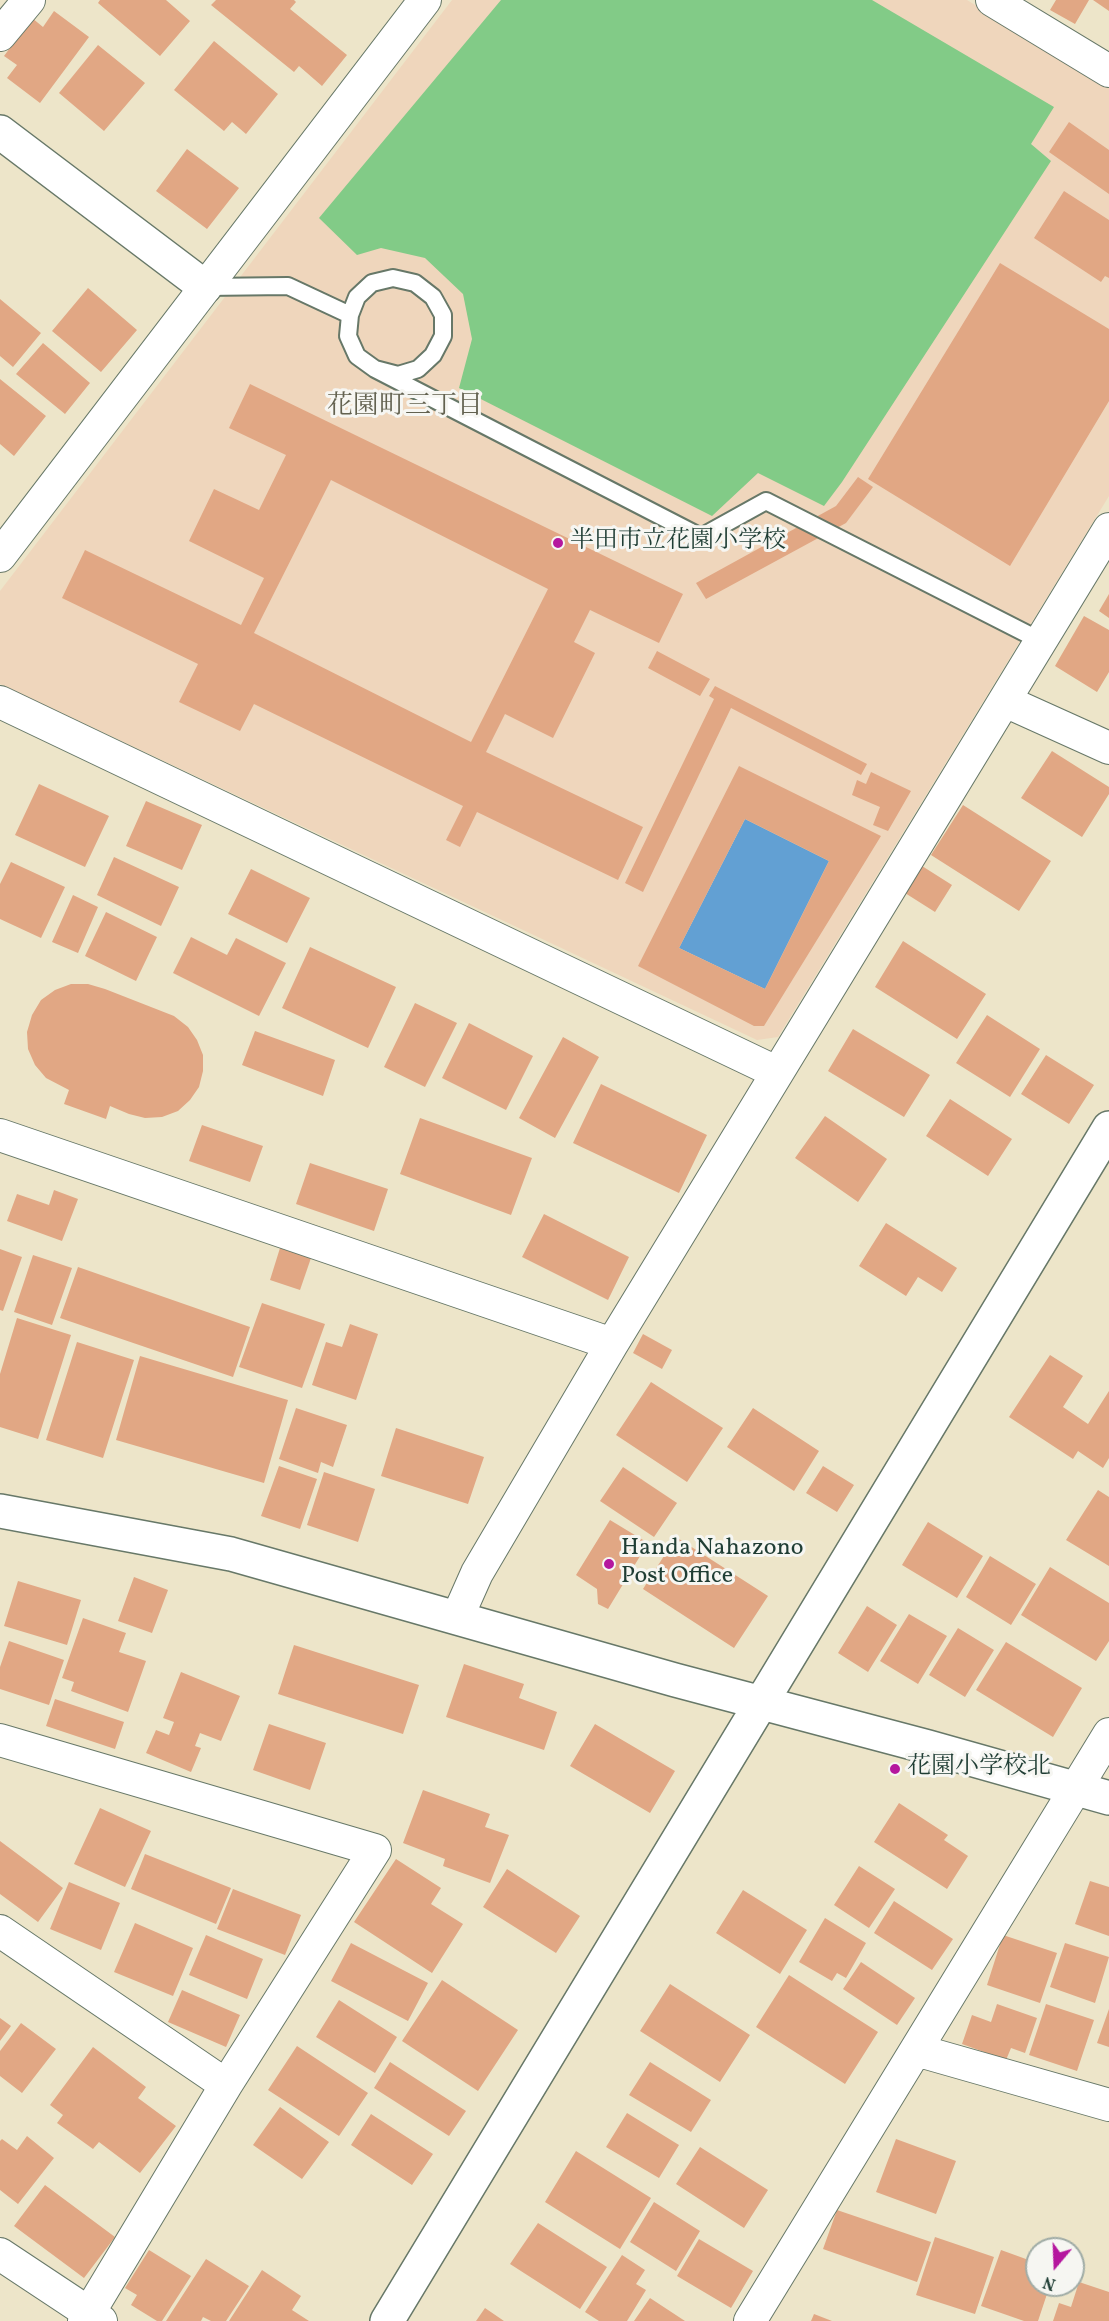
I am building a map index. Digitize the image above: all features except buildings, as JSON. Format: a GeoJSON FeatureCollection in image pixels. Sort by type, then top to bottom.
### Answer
{"type":"FeatureCollection","features":[{"type":"Feature","properties":{"kind":"street"},"geometry":{"type":"LineString","coordinates":[[0,35],[29,0]]}},
{"type":"Feature","properties":{"kind":"street"},"geometry":{"type":"LineString","coordinates":[[0,556],[426,0]]}},
{"type":"Feature","properties":{"kind":"street"},"geometry":{"type":"LineString","coordinates":[[992,0],[1109,71]]}},
{"type":"Feature","properties":{"kind":"street"},"geometry":{"type":"LineString","coordinates":[[0,132],[205,287]]}},
{"type":"Feature","properties":{"kind":"street"},"geometry":{"type":"LineString","coordinates":[[457,1618],[477,1573],[612,1344],[1109,529]]}},
{"type":"Feature","properties":{"kind":"street"},"geometry":{"type":"LineString","coordinates":[[1005,701],[1109,748]]}},
{"type":"Feature","properties":{"kind":"street"},"geometry":{"type":"LineString","coordinates":[[0,702],[776,1072]]}},
{"type":"Feature","properties":{"kind":"street"},"geometry":{"type":"LineString","coordinates":[[387,2321],[1109,1128]]}},
{"type":"Feature","properties":{"kind":"street"},"geometry":{"type":"LineString","coordinates":[[0,1135],[612,1344]]}},
{"type":"Feature","properties":{"kind":"street"},"geometry":{"type":"LineString","coordinates":[[0,1511],[231,1554],[762,1704],[1109,1797]]}},
{"type":"Feature","properties":{"kind":"street"},"geometry":{"type":"LineString","coordinates":[[750,2321],[1109,1734]]}},
{"type":"Feature","properties":{"kind":"street"},"geometry":{"type":"LineString","coordinates":[[0,1740],[375,1850],[226,2085],[91,2318],[0,2253]]}},
{"type":"Feature","properties":{"kind":"street"},"geometry":{"type":"LineString","coordinates":[[0,1932],[226,2085]]}},
{"type":"Feature","properties":{"kind":"street"},"geometry":{"type":"LineString","coordinates":[[916,2050],[1109,2105]]}},
{"type":"Feature","properties":{"kind":"lane"},"geometry":{"type":"LineString","coordinates":[[375,369],[398,375],[418,369],[433,355],[443,336],[443,315],[432,297],[415,283],[393,278],[372,283],[357,297],[350,315],[348,336],[357,357],[375,369],[701,537],[766,501],[1041,641]]}},
{"type":"Feature","properties":{"kind":"lane"},"geometry":{"type":"LineString","coordinates":[[205,287],[288,286],[350,315]]}},
{"type":"Feature","properties":{"kind":"shaded area","name":"半田市立花園小学校"},"geometry":{"type":"Polygon","coordinates":[[[452,0],[967,0],[1109,87],[1109,496],[778,1037],[757,1040],[0,684],[0,591],[452,0]]]}},
{"type":"Feature","properties":{"kind":"green space"},"geometry":{"type":"Polygon","coordinates":[[[501,0],[872,0],[1054,107],[1031,144],[1051,161],[842,482],[824,506],[758,473],[712,516],[459,388],[472,339],[463,294],[425,258],[381,248],[357,255],[319,218],[501,0]]]}},
{"type":"Feature","properties":{"kind":"water"},"geometry":{"type":"Polygon","coordinates":[[[745,819],[829,861],[765,989],[679,948],[745,819]]]}},
{"type":"Feature","properties":{"kind":"place","name":"半田市立花園小学校"},"geometry":{"type":"Point","coordinates":[558,543]}},
{"type":"Feature","properties":{"kind":"place","name":"Handa Nahazono Post Office"},"geometry":{"type":"Point","coordinates":[609,1564]}},
{"type":"Feature","properties":{"kind":"place","name":"花園小学校北"},"geometry":{"type":"Point","coordinates":[895,1769]}},
{"type":"Feature","properties":{"kind":"district","name":"花園町三丁目"},"geometry":{"type":"Point","coordinates":[405,408]}}]}
